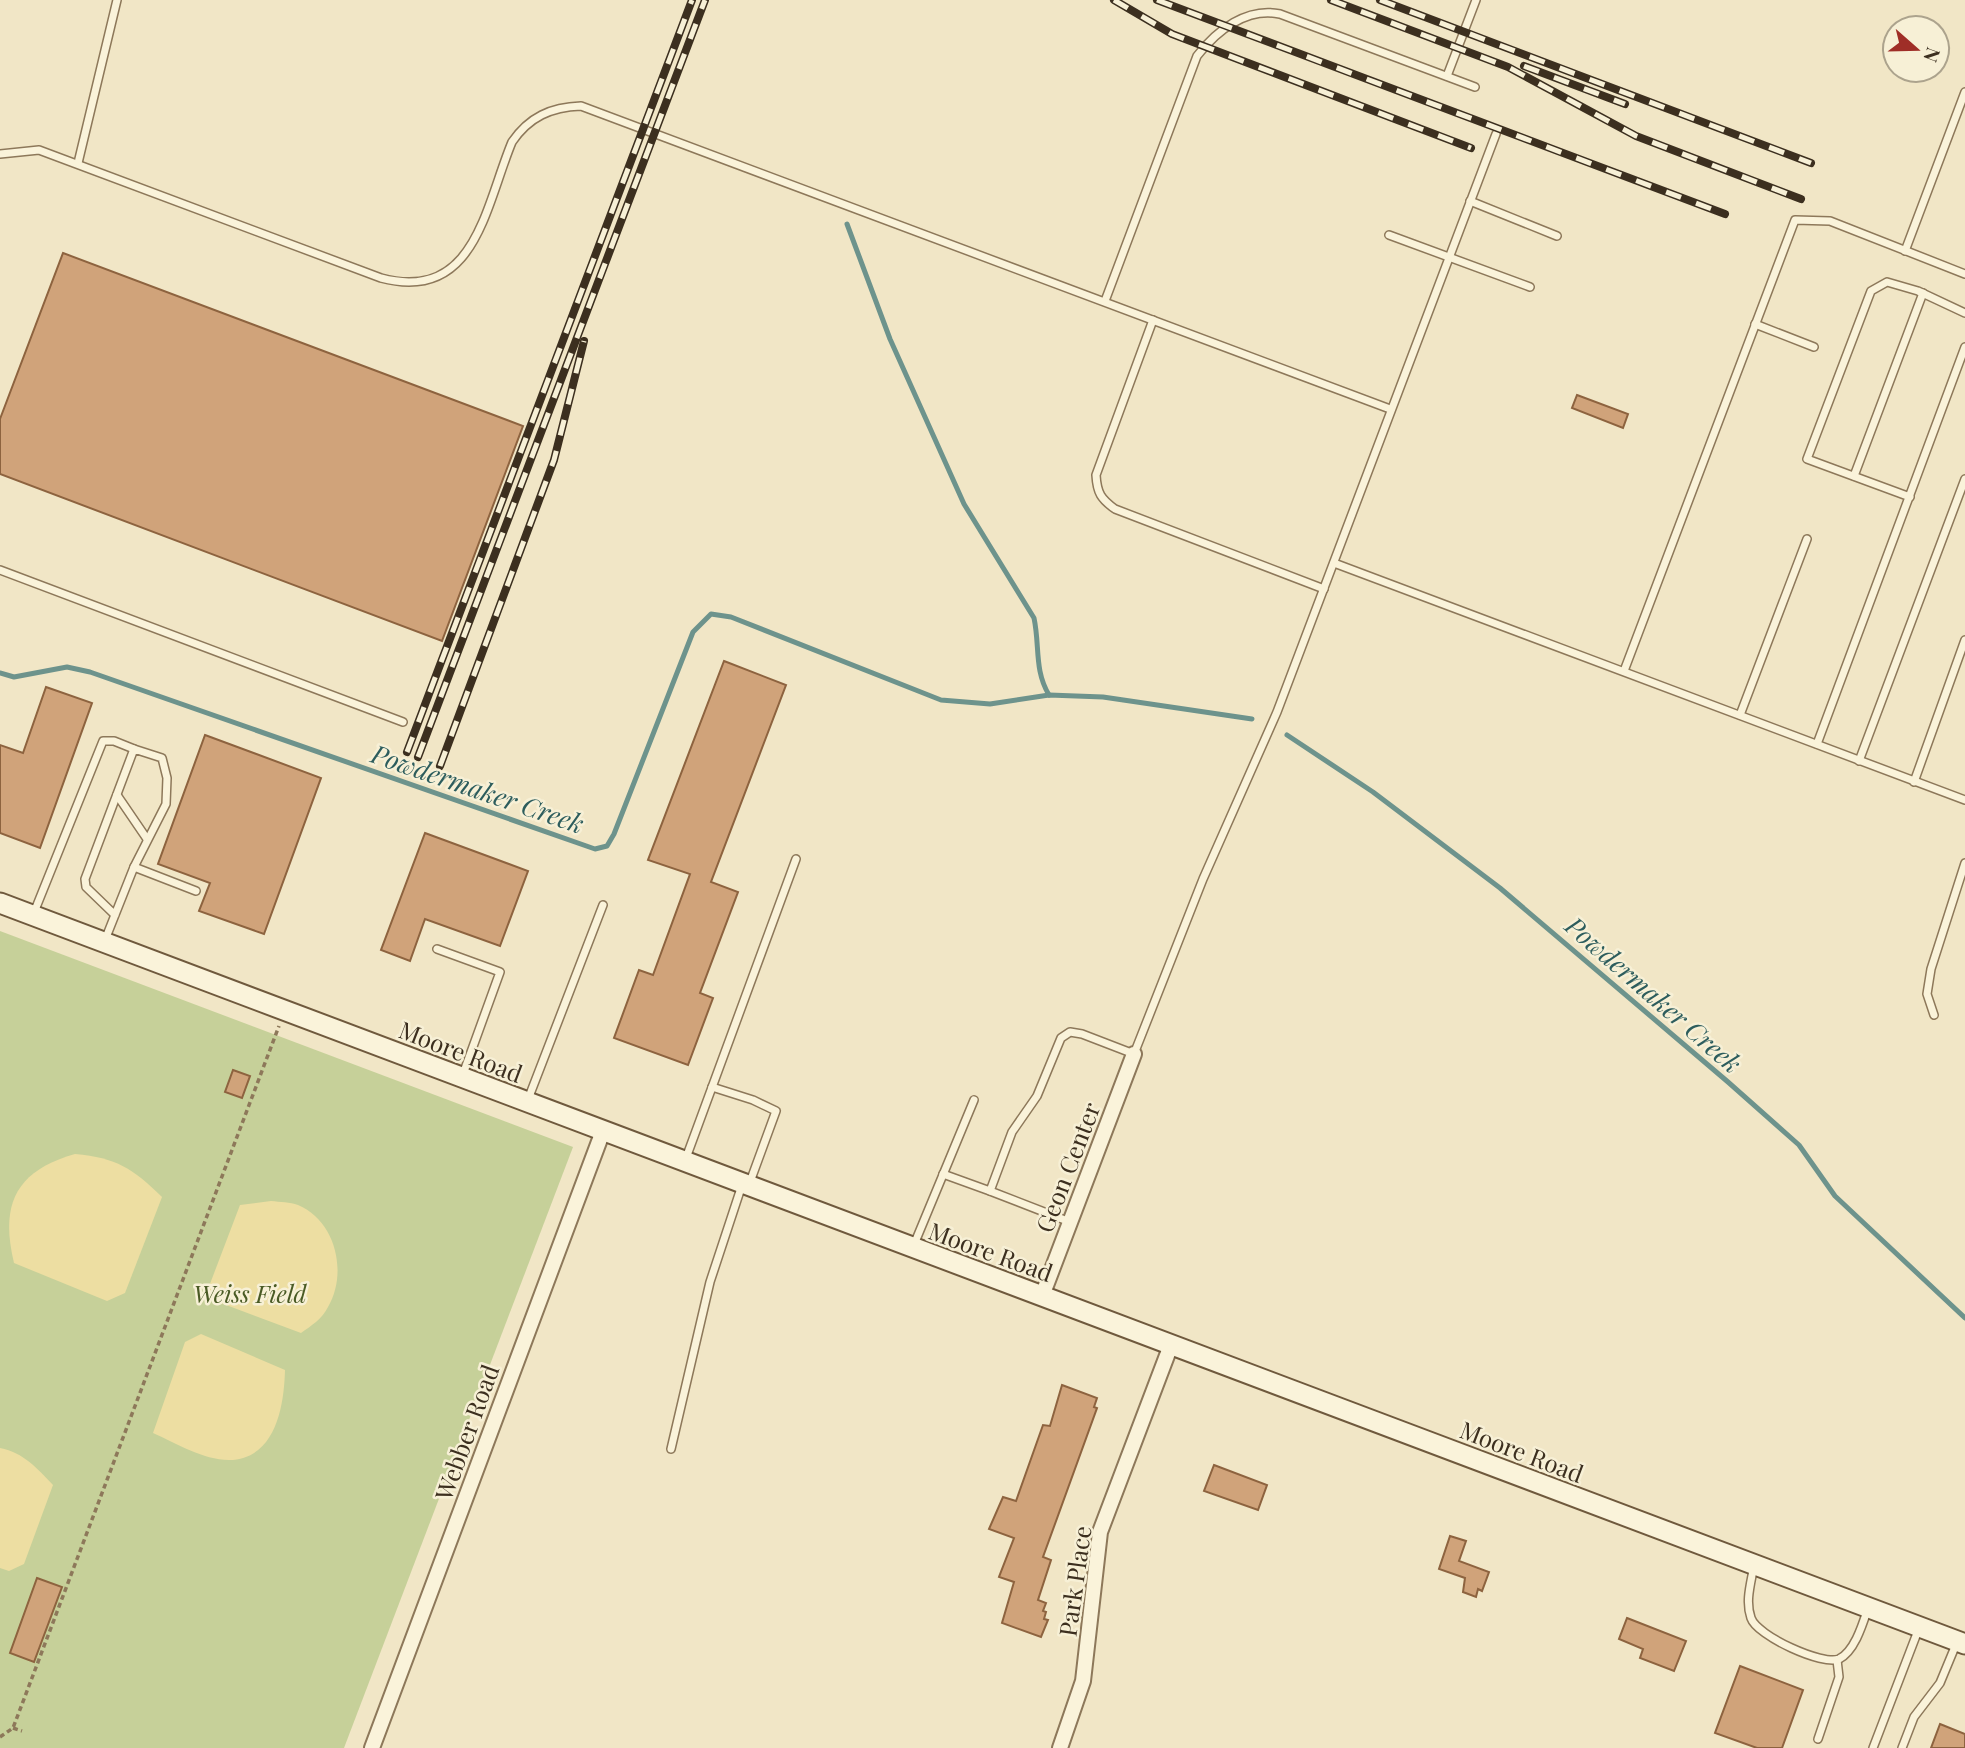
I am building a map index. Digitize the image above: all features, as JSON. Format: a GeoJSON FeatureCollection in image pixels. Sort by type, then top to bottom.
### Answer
{"type":"FeatureCollection","features":[{"type":"Feature","properties":{"kind":"street","name":"Moore Road"},"geometry":{"type":"LineString","coordinates":[[0,903],[1961,1643]]}},
{"type":"Feature","properties":{"kind":"street","name":"Geon Center"},"geometry":{"type":"LineString","coordinates":[[1042,1296],[1134,1054]]}},
{"type":"Feature","properties":{"kind":"street","name":"Webber Road"},"geometry":{"type":"LineString","coordinates":[[372,1748],[603,1131]]}},
{"type":"Feature","properties":{"kind":"street","name":"Park Place"},"geometry":{"type":"LineString","coordinates":[[1059,1748],[1083,1681],[1100,1532],[1171,1345]]}},
{"type":"Feature","properties":{"kind":"lane"},"geometry":{"type":"LineString","coordinates":[[78,163],[117,0]]}},
{"type":"Feature","properties":{"kind":"lane"},"geometry":{"type":"LineString","coordinates":[[1447,76],[1476,0]]}},
{"type":"Feature","properties":{"kind":"lane"},"geometry":{"type":"LineString","coordinates":[[1105,301],[1197,56],[1228,26],[1248,14],[1264,10],[1280,14],[1475,87]]}},
{"type":"Feature","properties":{"kind":"lane"},"geometry":{"type":"LineString","coordinates":[[1905,251],[1965,92]]}},
{"type":"Feature","properties":{"kind":"lane"},"geometry":{"type":"LineString","coordinates":[[0,154],[39,150],[382,278],[419,283],[445,274],[457,266],[470,248],[512,142],[519,131],[553,109],[581,106],[1390,409]]}},
{"type":"Feature","properties":{"kind":"lane"},"geometry":{"type":"LineString","coordinates":[[990,1191],[1012,1132],[1037,1096],[1061,1038],[1070,1032],[1082,1034],[1134,1054],[1203,879],[1277,712],[1496,134]]}},
{"type":"Feature","properties":{"kind":"lane"},"geometry":{"type":"LineString","coordinates":[[1470,201],[1557,236]]}},
{"type":"Feature","properties":{"kind":"lane"},"geometry":{"type":"LineString","coordinates":[[1623,671],[1795,220],[1830,221],[1965,274]]}},
{"type":"Feature","properties":{"kind":"lane"},"geometry":{"type":"LineString","coordinates":[[1390,234],[1530,287]]}},
{"type":"Feature","properties":{"kind":"lane"},"geometry":{"type":"LineString","coordinates":[[1910,497],[1807,459],[1871,291],[1886,282],[1923,293],[1965,313]]}},
{"type":"Feature","properties":{"kind":"lane"},"geometry":{"type":"LineString","coordinates":[[1854,476],[1923,293]]}},
{"type":"Feature","properties":{"kind":"lane"},"geometry":{"type":"LineString","coordinates":[[1153,320],[1096,475],[1097,489],[1102,500],[1115,509],[1324,589]]}},
{"type":"Feature","properties":{"kind":"lane"},"geometry":{"type":"LineString","coordinates":[[1755,324],[1814,347]]}},
{"type":"Feature","properties":{"kind":"lane"},"geometry":{"type":"LineString","coordinates":[[1817,744],[1965,347]]}},
{"type":"Feature","properties":{"kind":"lane"},"geometry":{"type":"LineString","coordinates":[[1859,761],[1965,479]]}},
{"type":"Feature","properties":{"kind":"lane"},"geometry":{"type":"LineString","coordinates":[[1740,715],[1807,540]]}},
{"type":"Feature","properties":{"kind":"lane"},"geometry":{"type":"LineString","coordinates":[[1335,564],[1965,800]]}},
{"type":"Feature","properties":{"kind":"lane"},"geometry":{"type":"LineString","coordinates":[[0,570],[402,722]]}},
{"type":"Feature","properties":{"kind":"lane"},"geometry":{"type":"LineString","coordinates":[[1914,782],[1965,640]]}},
{"type":"Feature","properties":{"kind":"lane"},"geometry":{"type":"LineString","coordinates":[[33,916],[103,741],[114,741],[162,758],[167,778],[166,804],[146,839],[104,943]]}},
{"type":"Feature","properties":{"kind":"lane"},"geometry":{"type":"LineString","coordinates":[[115,915],[86,887],[85,879],[134,749]]}},
{"type":"Feature","properties":{"kind":"lane"},"geometry":{"type":"LineString","coordinates":[[117,795],[146,839]]}},
{"type":"Feature","properties":{"kind":"lane"},"geometry":{"type":"LineString","coordinates":[[685,1162],[796,859]]}},
{"type":"Feature","properties":{"kind":"lane"},"geometry":{"type":"LineString","coordinates":[[1934,1015],[1927,994],[1931,969],[1965,863]]}},
{"type":"Feature","properties":{"kind":"lane"},"geometry":{"type":"LineString","coordinates":[[134,867],[196,891]]}},
{"type":"Feature","properties":{"kind":"lane"},"geometry":{"type":"LineString","coordinates":[[527,1102],[603,905]]}},
{"type":"Feature","properties":{"kind":"lane"},"geometry":{"type":"LineString","coordinates":[[438,949],[500,972],[462,1078]]}},
{"type":"Feature","properties":{"kind":"lane"},"geometry":{"type":"LineString","coordinates":[[671,1449],[710,1282],[776,1111],[753,1100],[712,1087]]}},
{"type":"Feature","properties":{"kind":"lane"},"geometry":{"type":"LineString","coordinates":[[913,1248],[943,1174],[954,1156],[974,1100]]}},
{"type":"Feature","properties":{"kind":"lane"},"geometry":{"type":"LineString","coordinates":[[943,1174],[1070,1222]]}},
{"type":"Feature","properties":{"kind":"lane"},"geometry":{"type":"LineString","coordinates":[[1755,1565],[1748,1598],[1750,1616],[1758,1630],[1779,1643],[1824,1659],[1837,1660],[1846,1654],[1868,1608]]}},
{"type":"Feature","properties":{"kind":"lane"},"geometry":{"type":"LineString","coordinates":[[1873,1748],[1919,1627]]}},
{"type":"Feature","properties":{"kind":"lane"},"geometry":{"type":"LineString","coordinates":[[1902,1748],[1914,1717],[1940,1683],[1961,1643]]}},
{"type":"Feature","properties":{"kind":"lane"},"geometry":{"type":"LineString","coordinates":[[1818,1739],[1839,1677],[1837,1660]]}},
{"type":"Feature","properties":{"kind":"path"},"geometry":{"type":"LineString","coordinates":[[0,1737],[13,1728],[284,1011]]}},
{"type":"Feature","properties":{"kind":"path"},"geometry":{"type":"LineString","coordinates":[[55,1618],[64,1621]]}},
{"type":"Feature","properties":{"kind":"path"},"geometry":{"type":"LineString","coordinates":[[13,1728],[22,1731]]}},
{"type":"Feature","properties":{"kind":"green space","name":"Weiss Field"},"geometry":{"type":"Polygon","coordinates":[[[0,931],[573,1147],[344,1748],[0,1748],[0,931]]]}},
{"type":"Feature","properties":{"kind":"sand"},"geometry":{"type":"Polygon","coordinates":[[[75,1154],[102,1158],[123,1166],[162,1197],[125,1293],[107,1301],[14,1263],[9,1224],[17,1193],[38,1170],[75,1154]]]}},
{"type":"Feature","properties":{"kind":"sand"},"geometry":{"type":"Polygon","coordinates":[[[271,1201],[295,1204],[311,1213],[322,1223],[335,1249],[337,1279],[334,1294],[323,1315],[301,1333],[205,1297],[240,1205],[271,1201]]]}},
{"type":"Feature","properties":{"kind":"sand"},"geometry":{"type":"Polygon","coordinates":[[[201,1334],[285,1370],[282,1399],[274,1428],[257,1451],[245,1457],[229,1460],[209,1457],[153,1433],[185,1342],[201,1334]]]}},
{"type":"Feature","properties":{"kind":"sand"},"geometry":{"type":"Polygon","coordinates":[[[0,1448],[23,1457],[53,1485],[24,1564],[9,1571],[0,1568],[0,1448]]]}},
{"type":"Feature","properties":{"kind":"building"},"geometry":{"type":"Polygon","coordinates":[[[63,253],[523,426],[442,641],[0,474],[0,419],[63,253]]]}},
{"type":"Feature","properties":{"kind":"building"},"geometry":{"type":"Polygon","coordinates":[[[1577,395],[1628,414],[1623,428],[1572,408],[1577,395]]]}},
{"type":"Feature","properties":{"kind":"building"},"geometry":{"type":"Polygon","coordinates":[[[724,661],[786,685],[711,882],[738,892],[700,993],[713,998],[688,1065],[614,1038],[639,970],[653,975],[690,874],[648,860],[724,661]]]}},
{"type":"Feature","properties":{"kind":"building"},"geometry":{"type":"Polygon","coordinates":[[[46,687],[92,703],[40,848],[0,833],[0,745],[23,753],[46,687]]]}},
{"type":"Feature","properties":{"kind":"building"},"geometry":{"type":"Polygon","coordinates":[[[205,735],[321,778],[264,934],[199,911],[210,883],[158,864],[205,735]]]}},
{"type":"Feature","properties":{"kind":"building"},"geometry":{"type":"Polygon","coordinates":[[[425,833],[528,871],[500,946],[425,919],[410,961],[381,950],[425,833]]]}},
{"type":"Feature","properties":{"kind":"building"},"geometry":{"type":"Polygon","coordinates":[[[233,1070],[250,1076],[242,1098],[225,1092],[233,1070]]]}},
{"type":"Feature","properties":{"kind":"building"},"geometry":{"type":"Polygon","coordinates":[[[1062,1385],[1097,1398],[1094,1407],[1097,1408],[1043,1557],[1051,1560],[1038,1600],[1046,1603],[1043,1611],[1046,1612],[1044,1619],[1048,1620],[1041,1637],[1002,1623],[1014,1582],[999,1577],[1014,1538],[989,1529],[1003,1497],[1016,1501],[1043,1425],[1050,1426],[1062,1385]]]}},
{"type":"Feature","properties":{"kind":"building"},"geometry":{"type":"Polygon","coordinates":[[[1214,1465],[1267,1485],[1258,1510],[1204,1491],[1214,1465]]]}},
{"type":"Feature","properties":{"kind":"building"},"geometry":{"type":"Polygon","coordinates":[[[1450,1536],[1466,1541],[1459,1561],[1489,1572],[1482,1591],[1478,1589],[1476,1597],[1463,1592],[1465,1578],[1439,1569],[1450,1536]]]}},
{"type":"Feature","properties":{"kind":"building"},"geometry":{"type":"Polygon","coordinates":[[[37,1578],[62,1587],[34,1662],[10,1653],[37,1578]]]}},
{"type":"Feature","properties":{"kind":"building"},"geometry":{"type":"Polygon","coordinates":[[[1627,1618],[1686,1641],[1674,1671],[1640,1658],[1643,1649],[1619,1639],[1627,1618]]]}},
{"type":"Feature","properties":{"kind":"building"},"geometry":{"type":"Polygon","coordinates":[[[1740,1666],[1803,1690],[1782,1748],[1757,1748],[1715,1733],[1740,1666]]]}},
{"type":"Feature","properties":{"kind":"building"},"geometry":{"type":"Polygon","coordinates":[[[1940,1724],[1965,1734],[1965,1748],[1931,1748],[1940,1724]]]}},
{"type":"Feature","properties":{"kind":"waterway"},"geometry":{"type":"LineString","coordinates":[[847,224],[890,339],[964,504],[1034,618],[1039,667],[1049,695]]}},
{"type":"Feature","properties":{"kind":"waterway","name":"Powdermaker Creek"},"geometry":{"type":"LineString","coordinates":[[0,673],[14,677],[67,667],[90,672],[595,849],[607,846],[614,834],[693,632],[711,614],[731,617],[941,700],[990,704],[1049,695],[1103,697],[1252,719]]}},
{"type":"Feature","properties":{"kind":"waterway","name":"Powdermaker Creek"},"geometry":{"type":"LineString","coordinates":[[1287,735],[1373,792],[1500,888],[1728,1082],[1799,1145],[1835,1196],[1965,1318]]}},
{"type":"Feature","properties":{"kind":"railway"},"geometry":{"type":"LineString","coordinates":[[407,752],[692,0]]}},
{"type":"Feature","properties":{"kind":"railway"},"geometry":{"type":"LineString","coordinates":[[418,757],[705,0]]}},
{"type":"Feature","properties":{"kind":"railway"},"geometry":{"type":"LineString","coordinates":[[1114,0],[1172,34],[1471,148]]}},
{"type":"Feature","properties":{"kind":"railway"},"geometry":{"type":"LineString","coordinates":[[1157,0],[1725,214]]}},
{"type":"Feature","properties":{"kind":"railway"},"geometry":{"type":"LineString","coordinates":[[1331,0],[1508,67],[1636,136],[1801,199]]}},
{"type":"Feature","properties":{"kind":"railway"},"geometry":{"type":"LineString","coordinates":[[1380,0],[1811,163]]}},
{"type":"Feature","properties":{"kind":"railway"},"geometry":{"type":"LineString","coordinates":[[1524,66],[1625,104]]}},
{"type":"Feature","properties":{"kind":"railway"},"geometry":{"type":"LineString","coordinates":[[440,766],[554,460],[584,341]]}}]}
